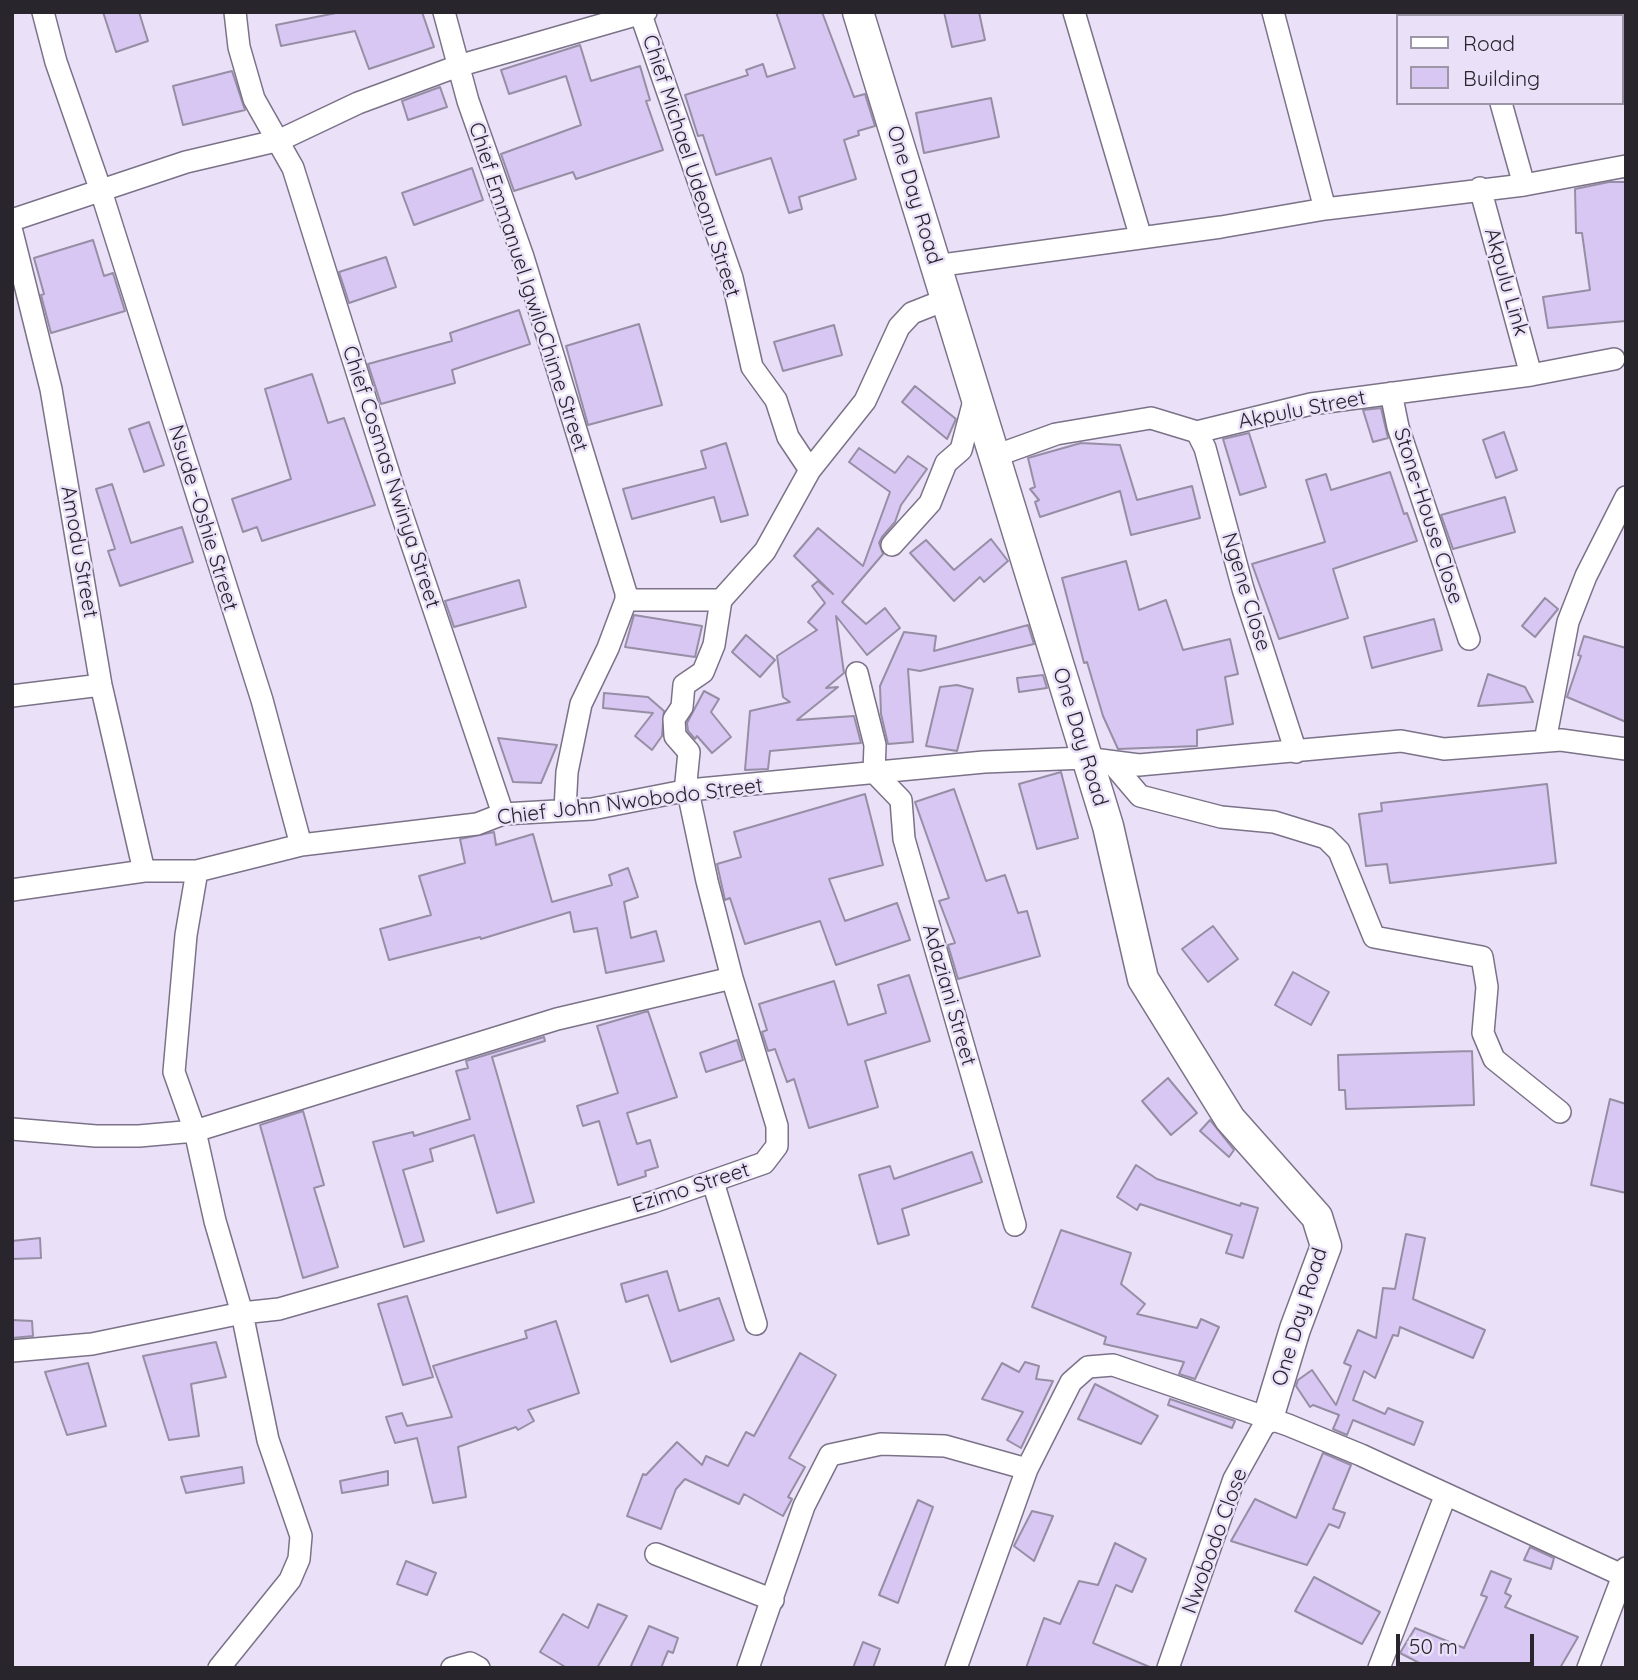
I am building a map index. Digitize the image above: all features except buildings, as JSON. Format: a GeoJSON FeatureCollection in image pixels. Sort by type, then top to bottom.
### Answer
{"type":"FeatureCollection","features":[{"type":"Feature","properties":{"kind":"main road","name":"One Day Road"},"geometry":{"type":"LineString","coordinates":[[858,12],[995,456],[1098,760],[1108,826],[1143,979],[1230,1119],[1317,1217],[1326,1246],[1295,1329],[1268,1418]]}},
{"type":"Feature","properties":{"kind":"street","name":"Nsude -Oshie Street"},"geometry":{"type":"LineString","coordinates":[[43,12],[56,62],[101,191],[262,700],[301,845]]}},
{"type":"Feature","properties":{"kind":"street","name":"Chief Cosmas Nwinya Street"},"geometry":{"type":"LineString","coordinates":[[235,12],[239,47],[254,99],[280,140],[293,168],[399,506],[503,814]]}},
{"type":"Feature","properties":{"kind":"street","name":"Chief Emmanuel IgwiloChime Street"},"geometry":{"type":"LineString","coordinates":[[444,12],[484,149],[523,257],[626,600]]}},
{"type":"Feature","properties":{"kind":"street"},"geometry":{"type":"LineString","coordinates":[[1074,12],[1142,238]]}},
{"type":"Feature","properties":{"kind":"street"},"geometry":{"type":"LineString","coordinates":[[1273,12],[1325,209]]}},
{"type":"Feature","properties":{"kind":"street"},"geometry":{"type":"LineString","coordinates":[[12,220],[186,162],[280,140],[358,103],[458,66],[642,13]]}},
{"type":"Feature","properties":{"kind":"street","name":"Chief Michael Udeonu Street"},"geometry":{"type":"LineString","coordinates":[[642,13],[732,278],[752,367],[776,400],[788,437],[810,470]]}},
{"type":"Feature","properties":{"kind":"street"},"geometry":{"type":"LineString","coordinates":[[1502,105],[1524,185]]}},
{"type":"Feature","properties":{"kind":"street"},"geometry":{"type":"LineString","coordinates":[[935,266],[1142,238],[1325,209],[1357,207],[1480,188],[1524,185],[1626,166]]}},
{"type":"Feature","properties":{"kind":"street","name":"Akpulu Link"},"geometry":{"type":"LineString","coordinates":[[1480,188],[1531,375]]}},
{"type":"Feature","properties":{"kind":"street","name":"Amodu Street"},"geometry":{"type":"LineString","coordinates":[[12,232],[51,389],[101,685],[144,871]]}},
{"type":"Feature","properties":{"kind":"street"},"geometry":{"type":"LineString","coordinates":[[565,810],[567,772],[581,704],[608,648],[626,600],[721,600],[765,551],[810,470],[865,401],[899,327],[912,313],[945,300]]}},
{"type":"Feature","properties":{"kind":"street","name":"Akpulu Street"},"geometry":{"type":"LineString","coordinates":[[1197,432],[1311,404],[1425,391],[1614,359]]}},
{"type":"Feature","properties":{"kind":"street","name":"Stone-House Close"},"geometry":{"type":"LineString","coordinates":[[1391,393],[1398,427],[1469,639]]}},
{"type":"Feature","properties":{"kind":"street"},"geometry":{"type":"LineString","coordinates":[[892,545],[930,502],[946,463],[961,450],[976,395]]}},
{"type":"Feature","properties":{"kind":"street"},"geometry":{"type":"LineString","coordinates":[[995,456],[1055,435],[1151,418],[1197,432]]}},
{"type":"Feature","properties":{"kind":"street","name":"Ngene Close"},"geometry":{"type":"LineString","coordinates":[[1197,432],[1205,448],[1243,589],[1296,752]]}},
{"type":"Feature","properties":{"kind":"street"},"geometry":{"type":"LineString","coordinates":[[1545,741],[1567,622],[1586,576],[1626,497]]}},
{"type":"Feature","properties":{"kind":"street","name":"Ezimo Street"},"geometry":{"type":"LineString","coordinates":[[12,1351],[92,1344],[242,1313],[279,1309],[713,1182],[764,1163],[777,1146],[777,1126],[732,978],[707,881],[686,782],[689,752],[675,736],[674,719],[682,707],[684,685],[704,671],[714,645],[721,600]]}},
{"type":"Feature","properties":{"kind":"street"},"geometry":{"type":"LineString","coordinates":[[857,673],[875,745],[874,772]]}},
{"type":"Feature","properties":{"kind":"street"},"geometry":{"type":"LineString","coordinates":[[12,696],[101,685]]}},
{"type":"Feature","properties":{"kind":"street","name":"Chief John Nwobodo Street"},"geometry":{"type":"LineString","coordinates":[[12,890],[144,871],[197,872],[301,845],[477,824],[503,814],[592,809],[689,790],[984,762],[1098,760],[1139,765],[1198,762],[1367,742],[1401,741],[1444,749],[1545,741],[1577,741],[1626,748]]}},
{"type":"Feature","properties":{"kind":"street"},"geometry":{"type":"LineString","coordinates":[[1098,760],[1140,796],[1221,817],[1274,822],[1326,838],[1339,851],[1374,937],[1482,957],[1487,987],[1483,1033],[1494,1059],[1560,1112]]}},
{"type":"Feature","properties":{"kind":"street","name":"Adaziani Street"},"geometry":{"type":"LineString","coordinates":[[874,772],[901,800],[904,839],[1015,1225]]}},
{"type":"Feature","properties":{"kind":"street"},"geometry":{"type":"LineString","coordinates":[[197,872],[186,935],[174,1072],[195,1131],[215,1221],[242,1313],[268,1440],[301,1536],[299,1559],[290,1580],[219,1668]]}},
{"type":"Feature","properties":{"kind":"street"},"geometry":{"type":"LineString","coordinates":[[12,1129],[96,1136],[139,1136],[195,1131],[557,1019],[732,978]]}},
{"type":"Feature","properties":{"kind":"street"},"geometry":{"type":"LineString","coordinates":[[713,1182],[755,1324]]}},
{"type":"Feature","properties":{"kind":"street"},"geometry":{"type":"LineString","coordinates":[[956,1668],[1027,1469],[1071,1382],[1088,1367],[1113,1365],[1268,1418],[1361,1455],[1625,1574],[1588,1668]]}},
{"type":"Feature","properties":{"kind":"street","name":"Nwobodo Close"},"geometry":{"type":"LineString","coordinates":[[1168,1668],[1234,1479],[1268,1418]]}},
{"type":"Feature","properties":{"kind":"street"},"geometry":{"type":"LineString","coordinates":[[748,1668],[804,1506],[830,1455],[881,1444],[945,1446],[1027,1469]]}},
{"type":"Feature","properties":{"kind":"street"},"geometry":{"type":"LineString","coordinates":[[1379,1668],[1446,1494]]}},
{"type":"Feature","properties":{"kind":"street"},"geometry":{"type":"LineString","coordinates":[[656,1554],[773,1600]]}},
{"type":"Feature","properties":{"kind":"street"},"geometry":{"type":"LineString","coordinates":[[452,1668],[470,1663],[479,1668]]}}]}
